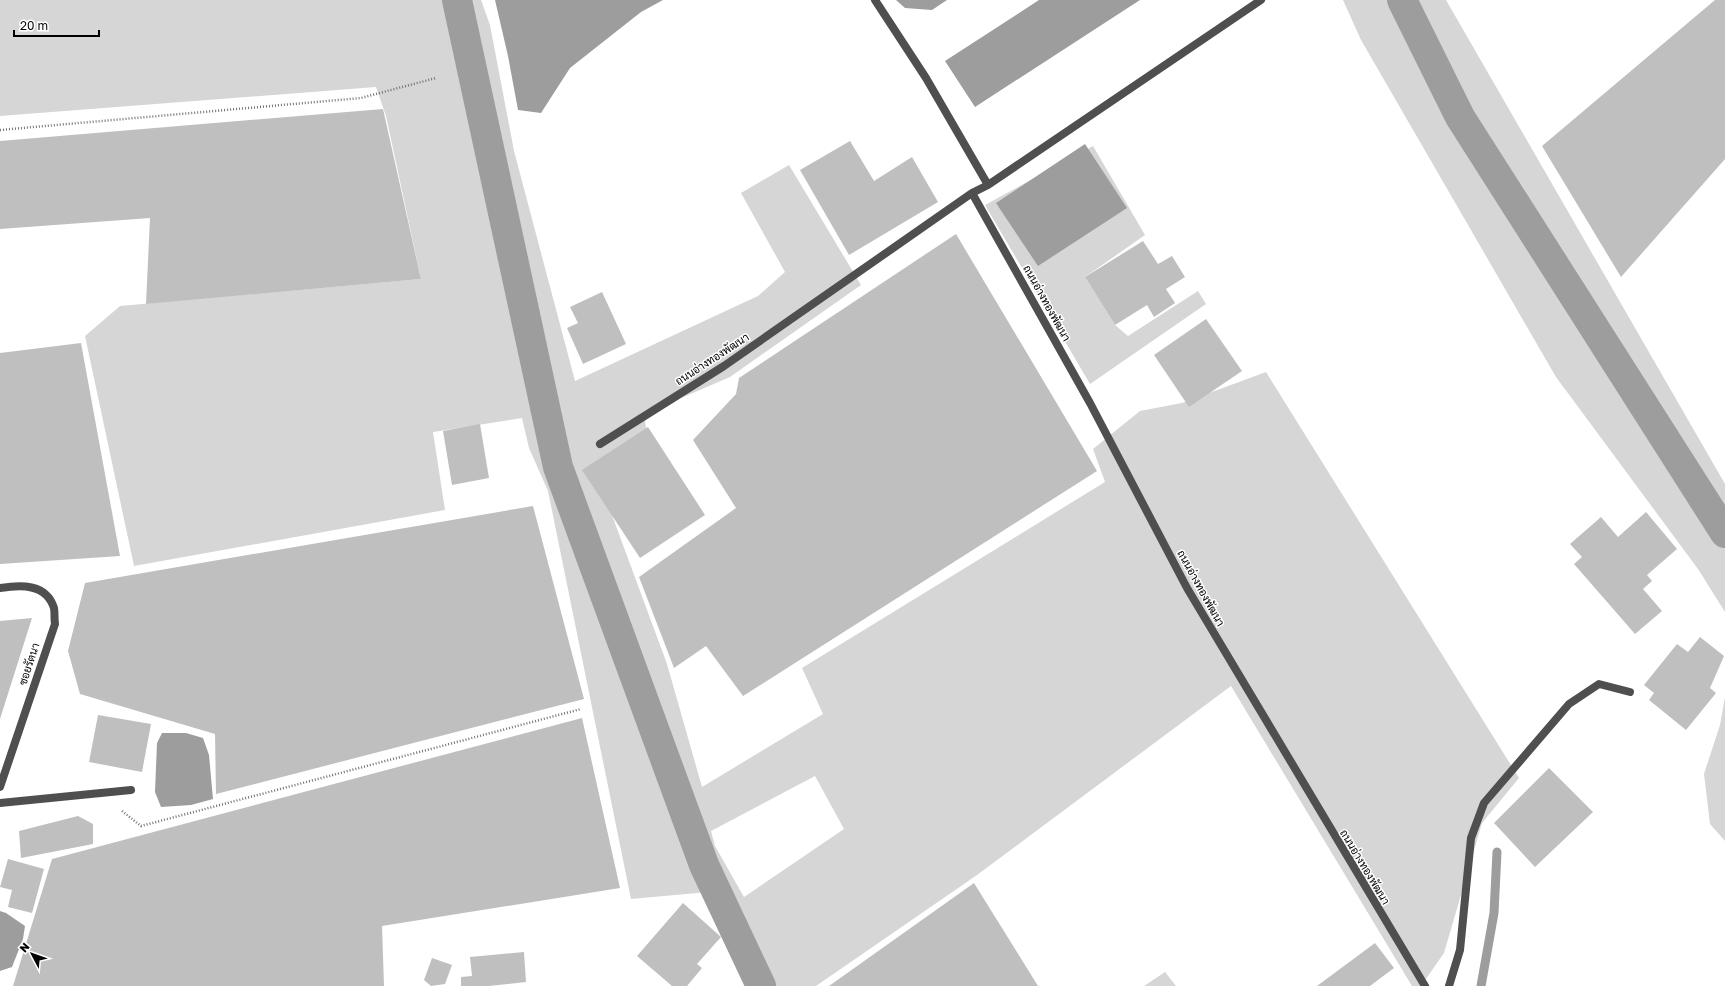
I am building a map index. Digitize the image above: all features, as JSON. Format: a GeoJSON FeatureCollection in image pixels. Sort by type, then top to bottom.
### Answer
{"type":"FeatureCollection","features":[{"type":"Feature","properties":{"kind":"street"},"geometry":{"type":"LineString","coordinates":[[875,0],[926,78],[988,185]]}},
{"type":"Feature","properties":{"kind":"street","name":"ถนนอ่างทองพัฒนา"},"geometry":{"type":"LineString","coordinates":[[600,444],[724,366],[972,193],[988,185],[1261,0]]}},
{"type":"Feature","properties":{"kind":"street","name":"ถนนอ่างทองพัฒนา"},"geometry":{"type":"LineString","coordinates":[[972,193],[1090,403],[1187,588],[1425,986]]}},
{"type":"Feature","properties":{"kind":"street","name":"ซอยรัตนา"},"geometry":{"type":"LineString","coordinates":[[0,588],[20,585],[35,588],[48,597],[54,608],[55,624],[0,788]]}},
{"type":"Feature","properties":{"kind":"street"},"geometry":{"type":"LineString","coordinates":[[1449,986],[1460,950],[1471,838],[1484,803],[1569,704],[1599,684],[1630,692]]}},
{"type":"Feature","properties":{"kind":"street"},"geometry":{"type":"LineString","coordinates":[[0,803],[131,790]]}},
{"type":"Feature","properties":{"kind":"path"},"geometry":{"type":"LineString","coordinates":[[0,130],[361,98],[436,78]]}},
{"type":"Feature","properties":{"kind":"path"},"geometry":{"type":"LineString","coordinates":[[106,792],[116,806],[141,826],[581,709]]}},
{"type":"Feature","properties":{"kind":"shaded area"},"geometry":{"type":"Polygon","coordinates":[[[0,0],[481,0],[490,25],[514,151],[575,381],[758,296],[785,272],[741,193],[789,165],[861,285],[730,377],[644,414],[647,434],[599,480],[667,664],[702,787],[823,714],[802,668],[1105,482],[1093,449],[1140,411],[1182,403],[1266,372],[1519,778],[1482,823],[1444,953],[1421,986],[1412,986],[1231,686],[977,875],[816,986],[746,986],[708,892],[631,899],[548,491],[529,448],[522,418],[433,432],[445,510],[134,566],[85,336],[120,306],[421,279],[386,116],[376,87],[0,116],[0,0]],[[815,776],[711,831],[715,846],[744,897],[844,829],[815,776]]]}},
{"type":"Feature","properties":{"kind":"shaded area"},"geometry":{"type":"Polygon","coordinates":[[[495,0],[663,0],[641,12],[570,68],[541,113],[518,110],[508,56],[495,0]]]}},
{"type":"Feature","properties":{"kind":"shaded area"},"geometry":{"type":"Polygon","coordinates":[[[896,0],[947,0],[932,10],[905,8],[896,0]]]}},
{"type":"Feature","properties":{"kind":"shaded area"},"geometry":{"type":"Polygon","coordinates":[[[1039,0],[1140,0],[975,107],[945,61],[1039,0]]]}},
{"type":"Feature","properties":{"kind":"shaded area"},"geometry":{"type":"Polygon","coordinates":[[[1343,0],[1446,0],[1725,484],[1725,612],[1698,569],[1556,377],[1361,40],[1343,0]]]}},
{"type":"Feature","properties":{"kind":"shaded area"},"geometry":{"type":"Polygon","coordinates":[[[1085,144],[1127,208],[1038,266],[996,203],[1085,144]]]}},
{"type":"Feature","properties":{"kind":"shaded area"},"geometry":{"type":"Polygon","coordinates":[[[1093,146],[1145,235],[1085,277],[1115,325],[1128,336],[1198,291],[1206,304],[1090,384],[985,205],[1093,146]]]}},
{"type":"Feature","properties":{"kind":"shaded area"},"geometry":{"type":"Polygon","coordinates":[[[1725,697],[1725,841],[1710,824],[1704,774],[1720,725],[1725,697]]]}},
{"type":"Feature","properties":{"kind":"shaded area"},"geometry":{"type":"Polygon","coordinates":[[[162,733],[186,733],[203,738],[209,755],[213,799],[191,805],[161,807],[155,792],[157,743],[162,733]]]}},
{"type":"Feature","properties":{"kind":"shaded area"},"geometry":{"type":"Polygon","coordinates":[[[0,911],[6,913],[25,926],[23,939],[12,967],[0,971],[0,911]]]}},
{"type":"Feature","properties":{"kind":"shaded area"},"geometry":{"type":"Polygon","coordinates":[[[1165,972],[1176,986],[1144,986],[1165,972]]]}},
{"type":"Feature","properties":{"kind":"building"},"geometry":{"type":"Polygon","coordinates":[[[1715,0],[1725,0],[1725,159],[1621,277],[1542,146],[1715,0]]]}},
{"type":"Feature","properties":{"kind":"building"},"geometry":{"type":"Polygon","coordinates":[[[383,109],[421,279],[146,304],[150,218],[0,229],[0,141],[383,109]]]}},
{"type":"Feature","properties":{"kind":"building"},"geometry":{"type":"Polygon","coordinates":[[[850,141],[874,181],[912,157],[938,202],[849,255],[800,170],[850,141]]]}},
{"type":"Feature","properties":{"kind":"building"},"geometry":{"type":"Polygon","coordinates":[[[956,234],[1097,471],[743,696],[706,646],[674,668],[639,577],[736,508],[693,440],[736,394],[739,378],[956,234]]]}},
{"type":"Feature","properties":{"kind":"building"},"geometry":{"type":"Polygon","coordinates":[[[1143,241],[1158,264],[1172,256],[1185,277],[1166,289],[1175,303],[1154,317],[1147,305],[1115,325],[1085,277],[1143,241]]]}},
{"type":"Feature","properties":{"kind":"building"},"geometry":{"type":"Polygon","coordinates":[[[602,292],[626,344],[583,364],[567,328],[578,323],[570,307],[602,292]]]}},
{"type":"Feature","properties":{"kind":"building"},"geometry":{"type":"Polygon","coordinates":[[[1206,319],[1242,371],[1189,407],[1154,355],[1206,319]]]}},
{"type":"Feature","properties":{"kind":"building"},"geometry":{"type":"Polygon","coordinates":[[[81,343],[120,556],[0,564],[0,353],[81,343]]]}},
{"type":"Feature","properties":{"kind":"building"},"geometry":{"type":"Polygon","coordinates":[[[480,424],[489,478],[452,485],[443,431],[480,424]]]}},
{"type":"Feature","properties":{"kind":"building"},"geometry":{"type":"Polygon","coordinates":[[[648,427],[705,515],[640,558],[582,470],[648,427]]]}},
{"type":"Feature","properties":{"kind":"building"},"geometry":{"type":"Polygon","coordinates":[[[533,506],[584,699],[216,794],[215,734],[80,694],[68,651],[85,583],[533,506]]]}},
{"type":"Feature","properties":{"kind":"building"},"geometry":{"type":"Polygon","coordinates":[[[1646,512],[1677,549],[1647,575],[1652,581],[1643,589],[1662,611],[1635,634],[1574,564],[1582,557],[1570,544],[1601,517],[1618,537],[1646,512]]]}},
{"type":"Feature","properties":{"kind":"building"},"geometry":{"type":"Polygon","coordinates":[[[32,618],[0,719],[0,621],[32,618]]]}},
{"type":"Feature","properties":{"kind":"building"},"geometry":{"type":"Polygon","coordinates":[[[1700,637],[1724,656],[1710,688],[1716,693],[1686,730],[1649,700],[1654,693],[1644,685],[1677,644],[1688,652],[1700,637]]]}},
{"type":"Feature","properties":{"kind":"building"},"geometry":{"type":"Polygon","coordinates":[[[98,715],[151,724],[142,772],[89,762],[98,715]]]}},
{"type":"Feature","properties":{"kind":"building"},"geometry":{"type":"Polygon","coordinates":[[[582,718],[620,888],[382,926],[384,986],[13,986],[52,859],[582,718]]]}},
{"type":"Feature","properties":{"kind":"building"},"geometry":{"type":"Polygon","coordinates":[[[1549,768],[1593,812],[1535,867],[1494,823],[1549,768]]]}},
{"type":"Feature","properties":{"kind":"building"},"geometry":{"type":"Polygon","coordinates":[[[78,816],[93,824],[93,844],[21,858],[19,831],[78,816]]]}},
{"type":"Feature","properties":{"kind":"building"},"geometry":{"type":"Polygon","coordinates":[[[8,859],[44,869],[32,913],[8,907],[12,890],[0,887],[8,859]]]}},
{"type":"Feature","properties":{"kind":"building"},"geometry":{"type":"Polygon","coordinates":[[[974,883],[1038,986],[829,986],[974,883]]]}},
{"type":"Feature","properties":{"kind":"building"},"geometry":{"type":"Polygon","coordinates":[[[683,903],[721,937],[697,964],[702,968],[687,986],[672,986],[637,956],[683,903]]]}},
{"type":"Feature","properties":{"kind":"building"},"geometry":{"type":"Polygon","coordinates":[[[1375,943],[1394,968],[1370,986],[1317,986],[1375,943]]]}},
{"type":"Feature","properties":{"kind":"building"},"geometry":{"type":"Polygon","coordinates":[[[524,952],[526,982],[489,986],[461,986],[461,977],[472,976],[470,957],[524,952]]]}},
{"type":"Feature","properties":{"kind":"building"},"geometry":{"type":"Polygon","coordinates":[[[432,958],[452,965],[445,984],[431,986],[424,980],[432,958]]]}},
{"type":"Feature","properties":{"kind":"waterway"},"geometry":{"type":"LineString","coordinates":[[457,0],[558,467],[704,865],[761,986]]}},
{"type":"Feature","properties":{"kind":"waterway"},"geometry":{"type":"LineString","coordinates":[[1402,0],[1460,117],[1725,533]]}},
{"type":"Feature","properties":{"kind":"waterway"},"geometry":{"type":"LineString","coordinates":[[1481,986],[1494,913],[1497,852]]}}]}
